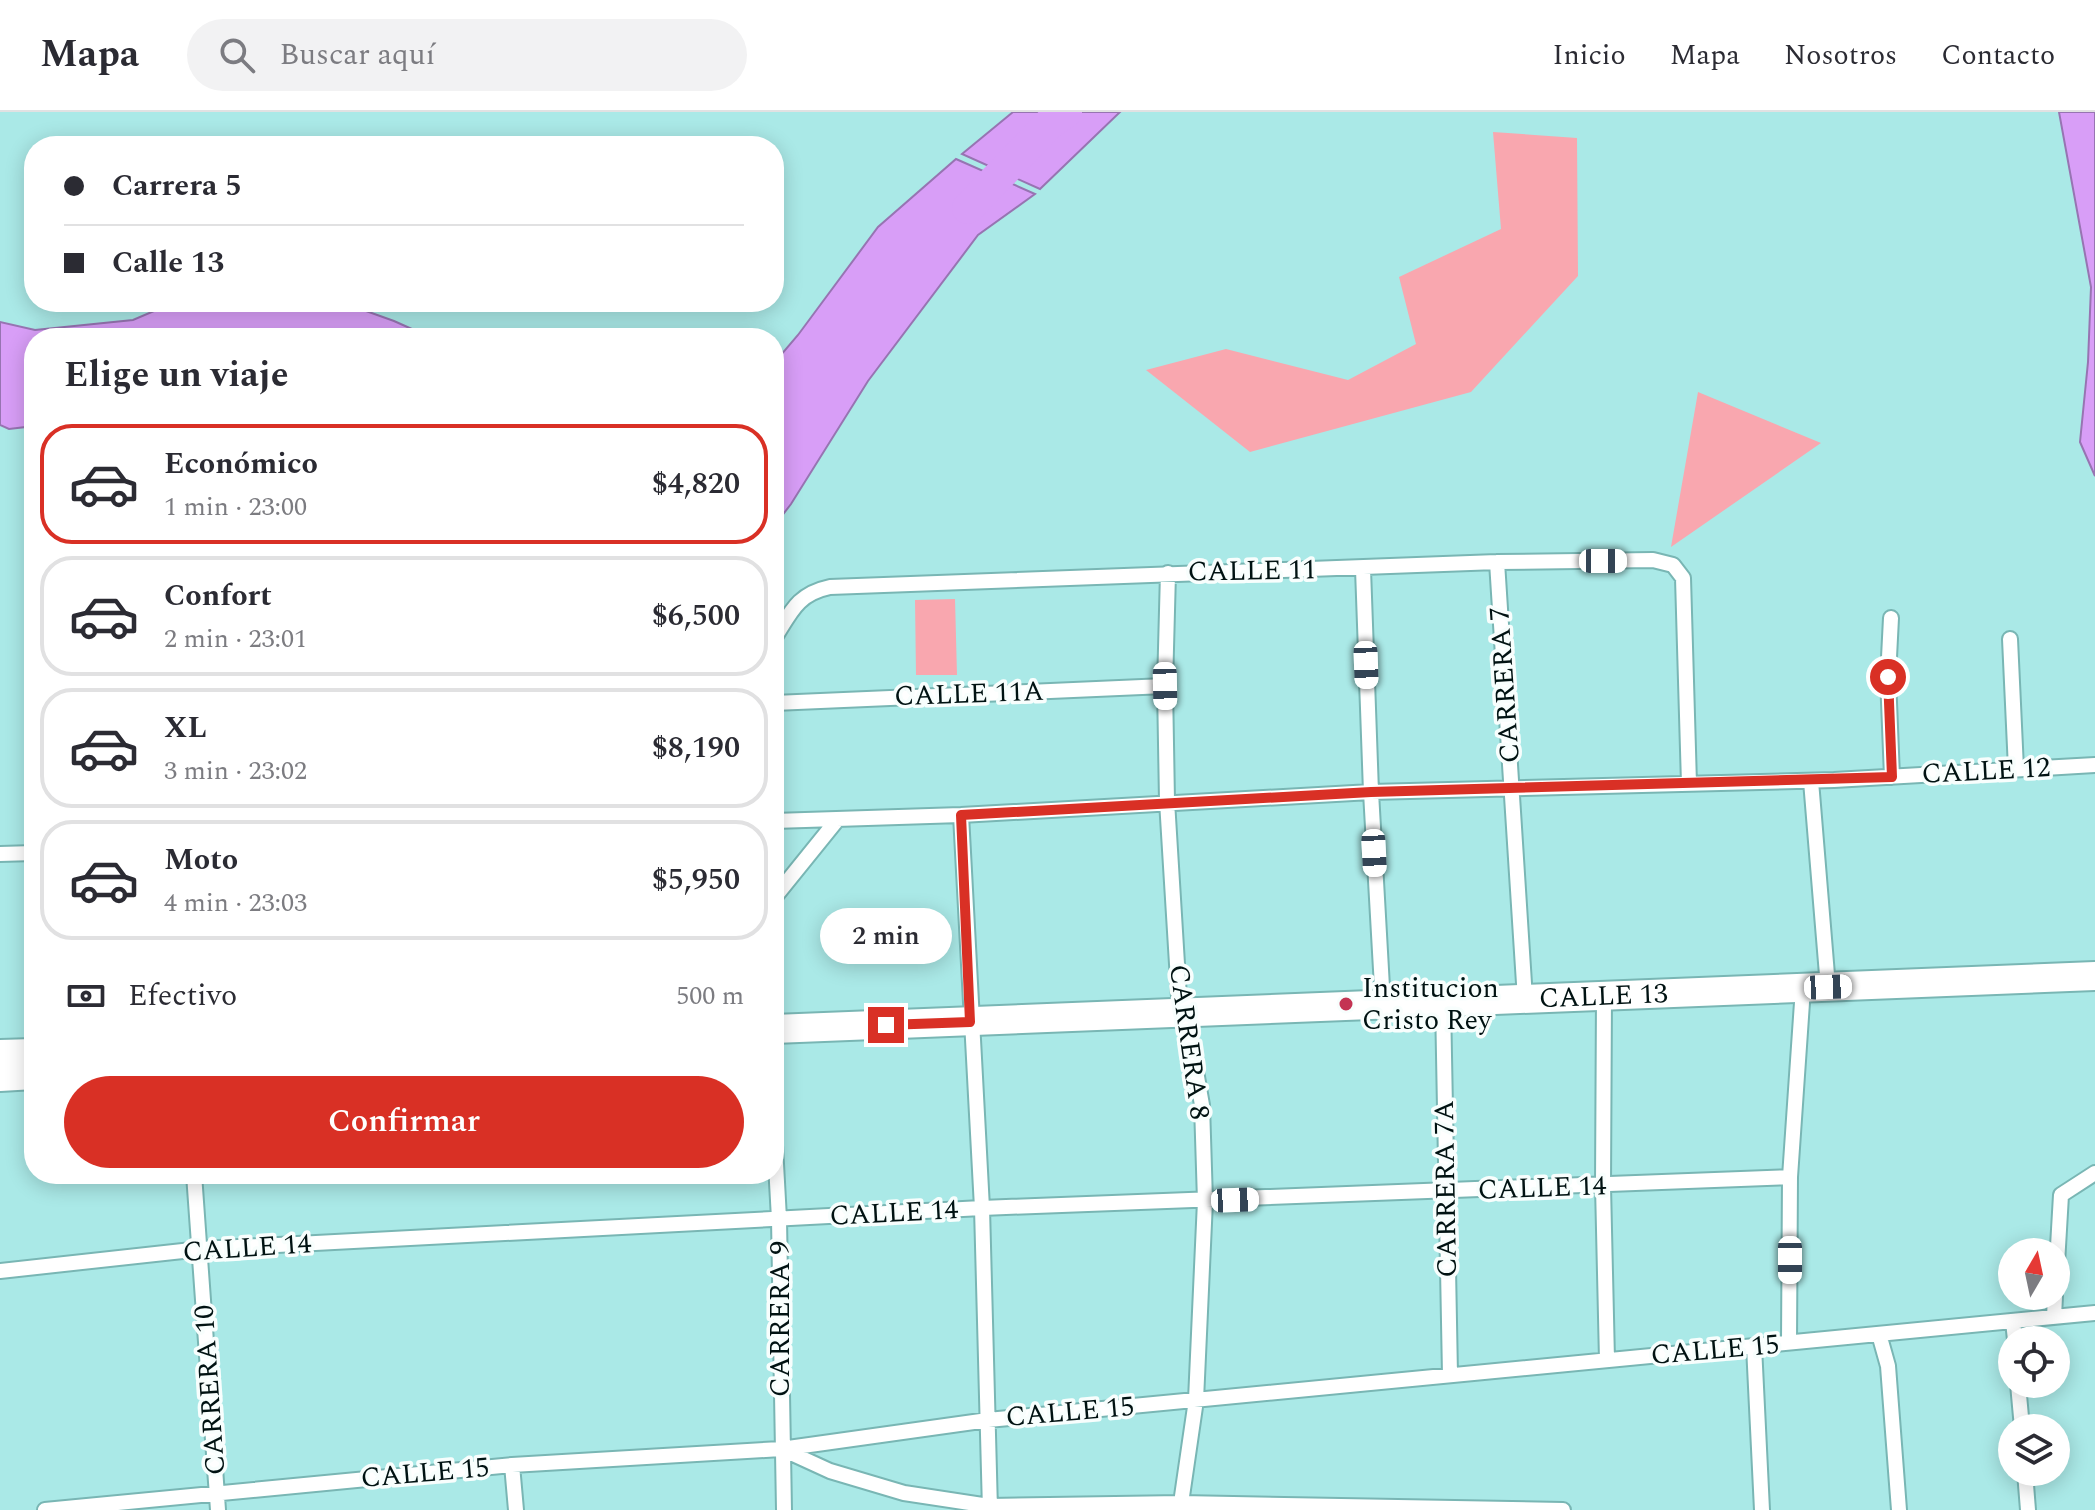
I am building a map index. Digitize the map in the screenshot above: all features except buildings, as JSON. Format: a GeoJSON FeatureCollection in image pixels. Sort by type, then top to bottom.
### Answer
{"type":"FeatureCollection","features":[{"type":"Feature","properties":{"kind":"highway","name":"CALLE 13"},"geometry":{"type":"LineString","coordinates":[[784,1029],[2095,976]]}},
{"type":"Feature","properties":{"kind":"highway"},"geometry":{"type":"LineString","coordinates":[[0,1054],[24,1053]]}},
{"type":"Feature","properties":{"kind":"highway"},"geometry":{"type":"LineString","coordinates":[[0,1077],[24,1076]]}},
{"type":"Feature","properties":{"kind":"street","name":"CALLE 11"},"geometry":{"type":"LineString","coordinates":[[784,623],[799,600],[814,590],[830,587],[1497,562],[1653,560],[1673,565],[1683,578],[1689,784]]}},
{"type":"Feature","properties":{"kind":"street","name":"CARRERA 7"},"geometry":{"type":"LineString","coordinates":[[1497,562],[1525,999]]}},
{"type":"Feature","properties":{"kind":"street"},"geometry":{"type":"LineString","coordinates":[[1363,569],[1383,1005]]}},
{"type":"Feature","properties":{"kind":"street","name":"CARRERA 8"},"geometry":{"type":"LineString","coordinates":[[1168,573],[1165,686],[1167,801],[1180,1013],[1193,1054],[1202,1105],[1205,1201],[1196,1400],[1180,1506]]}},
{"type":"Feature","properties":{"kind":"street"},"geometry":{"type":"LineString","coordinates":[[1891,618],[1888,677],[1892,777]]}},
{"type":"Feature","properties":{"kind":"street"},"geometry":{"type":"LineString","coordinates":[[2010,639],[2016,769]]}},
{"type":"Feature","properties":{"kind":"street","name":"CALLE 11A"},"geometry":{"type":"LineString","coordinates":[[784,703],[1165,686]]}},
{"type":"Feature","properties":{"kind":"street","name":"CALLE 12"},"geometry":{"type":"LineString","coordinates":[[784,821],[961,815],[1167,801],[1371,792],[1811,781],[2095,765]]}},
{"type":"Feature","properties":{"kind":"street"},"geometry":{"type":"LineString","coordinates":[[1789,1342],[1790,1177],[1816,988],[1811,781]]}},
{"type":"Feature","properties":{"kind":"street"},"geometry":{"type":"LineString","coordinates":[[961,815],[982,1208],[990,1508]]}},
{"type":"Feature","properties":{"kind":"street"},"geometry":{"type":"LineString","coordinates":[[784,886],[837,820]]}},
{"type":"Feature","properties":{"kind":"street"},"geometry":{"type":"LineString","coordinates":[[0,854],[24,853]]}},
{"type":"Feature","properties":{"kind":"street"},"geometry":{"type":"LineString","coordinates":[[1604,996],[1603,1186],[1607,1360]]}},
{"type":"Feature","properties":{"kind":"street","name":"CARRERA 7A"},"geometry":{"type":"LineString","coordinates":[[1443,1002],[1450,1375]]}},
{"type":"Feature","properties":{"kind":"street"},"geometry":{"type":"LineString","coordinates":[[2058,1238],[2061,1195],[2095,1173]]}},
{"type":"Feature","properties":{"kind":"street","name":"CALLE 14"},"geometry":{"type":"LineString","coordinates":[[0,1271],[201,1249],[982,1208],[1790,1177]]}},
{"type":"Feature","properties":{"kind":"street","name":"CARRERA 10"},"geometry":{"type":"LineString","coordinates":[[195,1184],[218,1510]]}},
{"type":"Feature","properties":{"kind":"street","name":"CARRERA 9"},"geometry":{"type":"LineString","coordinates":[[777,1184],[784,1510]]}},
{"type":"Feature","properties":{"kind":"street"},"geometry":{"type":"LineString","coordinates":[[2054,1310],[2054,1317]]}},
{"type":"Feature","properties":{"kind":"street","name":"CALLE 15"},"geometry":{"type":"LineString","coordinates":[[45,1510],[512,1465],[781,1449],[988,1420],[2095,1313]]}},
{"type":"Feature","properties":{"kind":"street"},"geometry":{"type":"LineString","coordinates":[[2013,1321],[2014,1326]]}},
{"type":"Feature","properties":{"kind":"street"},"geometry":{"type":"LineString","coordinates":[[1879,1334],[1888,1366],[1899,1510]]}},
{"type":"Feature","properties":{"kind":"street"},"geometry":{"type":"LineString","coordinates":[[1754,1346],[1762,1510]]}},
{"type":"Feature","properties":{"kind":"street"},"geometry":{"type":"LineString","coordinates":[[781,1449],[830,1471],[904,1493],[990,1508],[1180,1506],[1562,1510]]}},
{"type":"Feature","properties":{"kind":"street"},"geometry":{"type":"LineString","coordinates":[[512,1465],[516,1510]]}},
{"type":"Feature","properties":{"kind":"street"},"geometry":{"type":"LineString","coordinates":[[2026,1486],[2028,1510]]}},
{"type":"Feature","properties":{"kind":"shaded area"},"geometry":{"type":"Polygon","coordinates":[[[1013,112],[1120,112],[1040,189],[962,154],[1013,112]]]}},
{"type":"Feature","properties":{"kind":"shaded area"},"geometry":{"type":"Polygon","coordinates":[[[2059,112],[2095,112],[2095,476],[2080,442],[2091,287],[2059,112]]]}},
{"type":"Feature","properties":{"kind":"shaded area"},"geometry":{"type":"Polygon","coordinates":[[[1493,132],[1577,138],[1578,276],[1471,392],[1250,452],[1146,370],[1226,349],[1348,380],[1416,344],[1399,277],[1501,229],[1493,132]]]}},
{"type":"Feature","properties":{"kind":"shaded area"},"geometry":{"type":"Polygon","coordinates":[[[956,159],[1035,194],[978,235],[868,381],[784,513],[784,351],[878,227],[956,159]]]}},
{"type":"Feature","properties":{"kind":"shaded area"},"geometry":{"type":"Polygon","coordinates":[[[152,312],[369,312],[410,328],[55,328],[133,320],[152,312]]]}},
{"type":"Feature","properties":{"kind":"shaded area"},"geometry":{"type":"Polygon","coordinates":[[[0,322],[26,328],[24,427],[9,429],[0,425],[0,322]]]}},
{"type":"Feature","properties":{"kind":"shaded area"},"geometry":{"type":"Polygon","coordinates":[[[1698,392],[1821,443],[1671,547],[1698,392]]]}},
{"type":"Feature","properties":{"kind":"shaded area"},"geometry":{"type":"Polygon","coordinates":[[[955,599],[957,675],[916,675],[915,600],[955,599]]]}},
{"type":"Feature","properties":{"kind":"waterway"},"geometry":{"type":"LineString","coordinates":[[968,208],[1051,122],[1066,112]]}},
{"type":"Feature","properties":{"kind":"place","name":"Institucion Cristo Rey"},"geometry":{"type":"Point","coordinates":[1346,1004]}},
{"type":"Feature","properties":{"kind":"route"},"geometry":{"type":"LineString","coordinates":[[886,1025],[970,1022],[961,815],[1167,801],[1371,792],[1892,777],[1888,677]]}}]}
